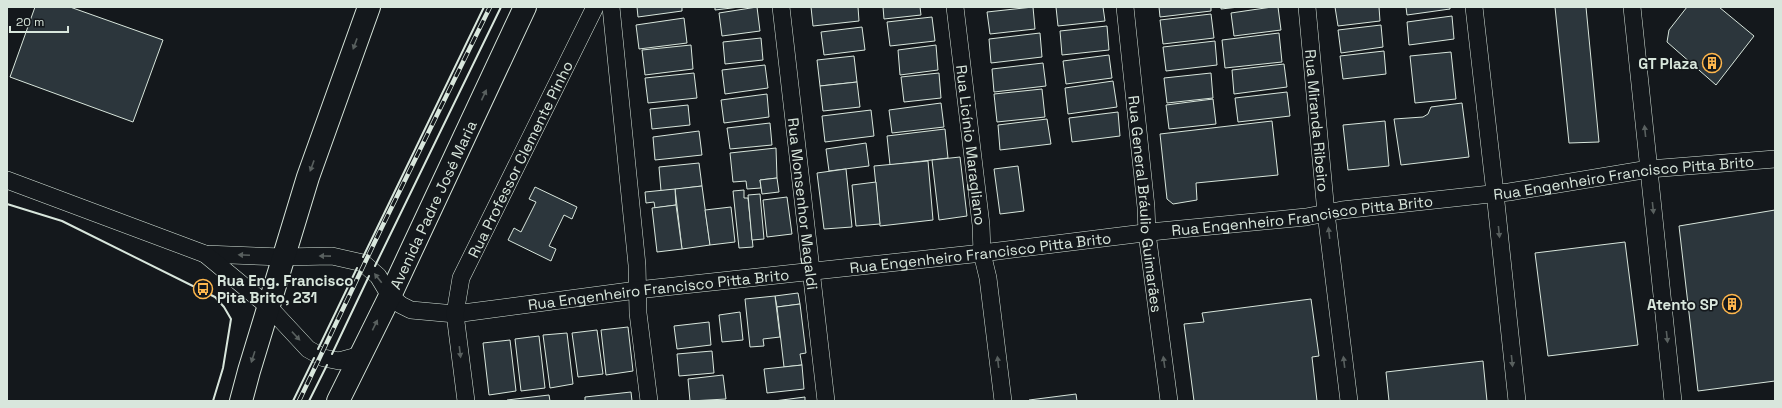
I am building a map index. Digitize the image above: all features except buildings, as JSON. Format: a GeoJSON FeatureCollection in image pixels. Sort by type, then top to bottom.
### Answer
{"type":"FeatureCollection","features":[{"type":"Feature","properties":{"kind":"main road"},"geometry":{"type":"LineString","coordinates":[[241,401],[308,176],[369,7]]}},
{"type":"Feature","properties":{"kind":"main road","name":"Avenida Padre José Maria"},"geometry":{"type":"LineString","coordinates":[[338,401],[390,296],[525,7]]}},
{"type":"Feature","properties":{"kind":"street","name":"Rua Professor Clemente Pinho"},"geometry":{"type":"LineString","coordinates":[[466,401],[455,314],[461,278],[595,7]]}},
{"type":"Feature","properties":{"kind":"street"},"geometry":{"type":"LineString","coordinates":[[611,7],[637,265],[637,290],[649,401]]}},
{"type":"Feature","properties":{"kind":"street","name":"Rua Monsenhor Magaldi"},"geometry":{"type":"LineString","coordinates":[[781,7],[826,401]]}},
{"type":"Feature","properties":{"kind":"street","name":"Rua Licínio Maragliano"},"geometry":{"type":"LineString","coordinates":[[955,7],[981,225],[982,253],[988,278],[1004,401]]}},
{"type":"Feature","properties":{"kind":"street","name":"Rua General Bráulio Guimarães"},"geometry":{"type":"LineString","coordinates":[[1125,7],[1146,207],[1147,233],[1169,401]]}},
{"type":"Feature","properties":{"kind":"street","name":"Rua Miranda Ribeiro"},"geometry":{"type":"LineString","coordinates":[[1307,7],[1326,213],[1349,401]]}},
{"type":"Feature","properties":{"kind":"street"},"geometry":{"type":"LineString","coordinates":[[1474,7],[1516,401]]}},
{"type":"Feature","properties":{"kind":"street"},"geometry":{"type":"LineString","coordinates":[[1632,7],[1673,401]]}},
{"type":"Feature","properties":{"kind":"street","name":"Rua Engenheiro Francisco Pitta Brito"},"geometry":{"type":"LineString","coordinates":[[7,180],[205,254],[283,257],[332,256],[363,263],[378,276],[390,296],[400,305],[411,310],[455,314],[637,290],[982,253],[1147,233],[1306,217],[1349,209],[1495,193],[1649,169],[1775,159]]}},
{"type":"Feature","properties":{"kind":"street","name":"Rua Engenheiro Francisco Pitta Brito"},"geometry":{"type":"LineString","coordinates":[[205,254],[270,307],[308,349],[324,358],[339,361],[361,355]]}},
{"type":"Feature","properties":{"kind":"railway"},"geometry":{"type":"LineString","coordinates":[[299,401],[381,229],[490,7]]}},
{"type":"Feature","properties":{"kind":"wall"},"geometry":{"type":"LineString","coordinates":[[363,257],[484,7]]}},
{"type":"Feature","properties":{"kind":"wall"},"geometry":{"type":"LineString","coordinates":[[375,266],[501,7]]}},
{"type":"Feature","properties":{"kind":"wall"},"geometry":{"type":"LineString","coordinates":[[7,204],[62,221],[215,297],[224,307],[231,319],[223,368],[213,401]]}},
{"type":"Feature","properties":{"kind":"wall"},"geometry":{"type":"LineString","coordinates":[[318,349],[357,268]]}},
{"type":"Feature","properties":{"kind":"wall"},"geometry":{"type":"LineString","coordinates":[[332,354],[369,276]]}},
{"type":"Feature","properties":{"kind":"wall"},"geometry":{"type":"LineString","coordinates":[[293,401],[314,358]]}},
{"type":"Feature","properties":{"kind":"wall"},"geometry":{"type":"LineString","coordinates":[[309,401],[327,365]]}},
{"type":"Feature","properties":{"kind":"place","name":"GT Plaza"},"geometry":{"type":"Point","coordinates":[1712,63]}},
{"type":"Feature","properties":{"kind":"place","name":"Rua Eng. Francisco Pita Brito, 231"},"geometry":{"type":"Point","coordinates":[203,289]}},
{"type":"Feature","properties":{"kind":"place","name":"Atento SP"},"geometry":{"type":"Point","coordinates":[1732,304]}}]}
